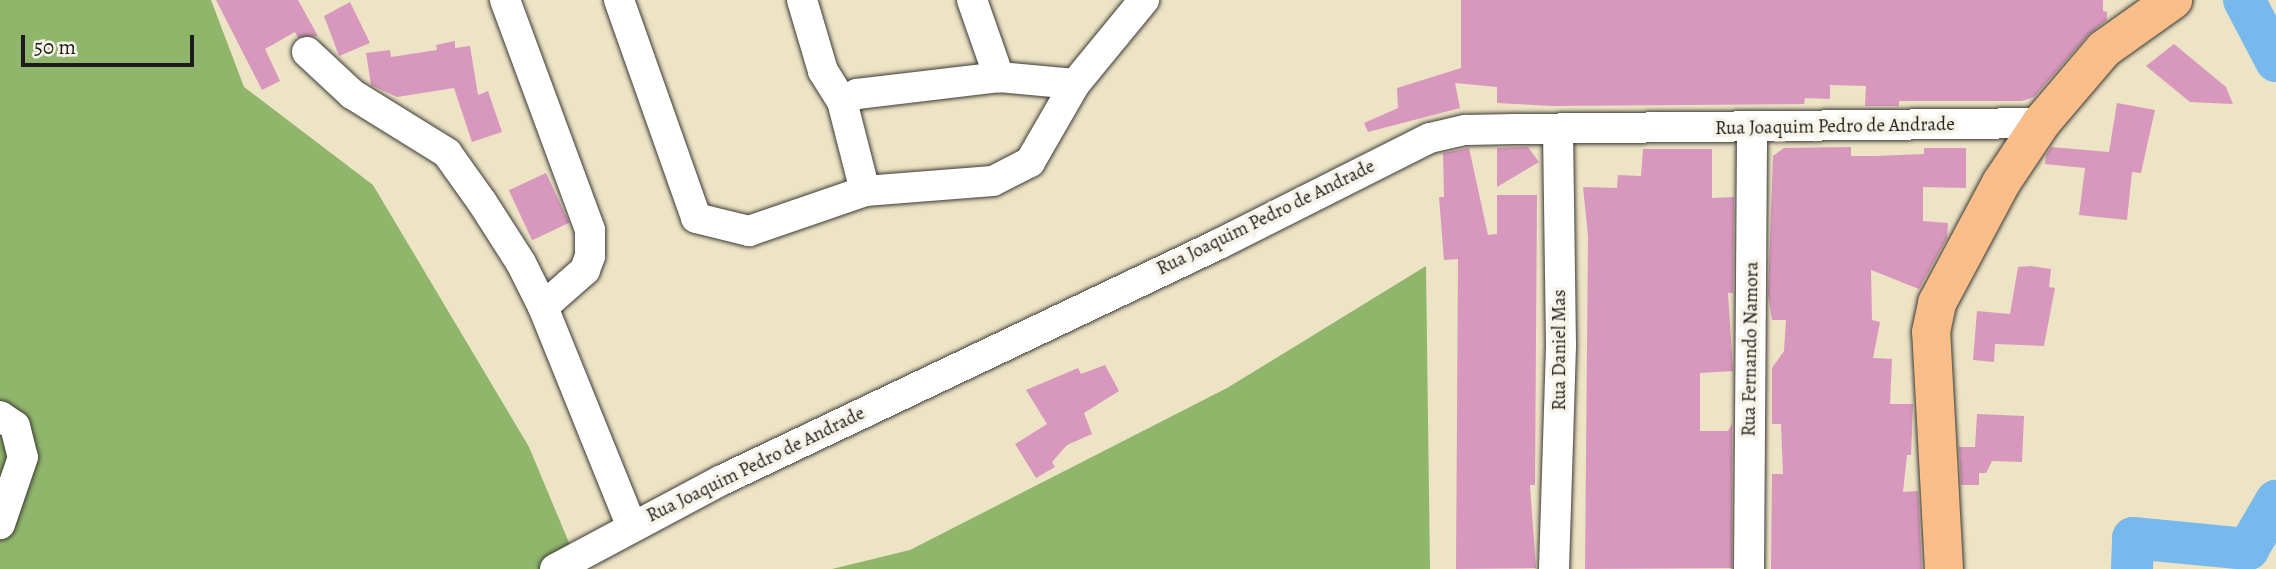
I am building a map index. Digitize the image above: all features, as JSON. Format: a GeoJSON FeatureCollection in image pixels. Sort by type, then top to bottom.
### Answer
{"type":"FeatureCollection","features":[{"type":"Feature","properties":{"kind":"main road"},"geometry":{"type":"LineString","coordinates":[[1944,569],[1934,444],[1932,318],[2000,183],[2041,123],[2104,49],[2164,2]]}},
{"type":"Feature","properties":{"kind":"street"},"geometry":{"type":"LineString","coordinates":[[505,0],[590,230],[590,256],[585,270],[543,307]]}},
{"type":"Feature","properties":{"kind":"street"},"geometry":{"type":"LineString","coordinates":[[619,0],[696,218],[749,231],[865,191],[993,181],[1030,162],[1075,84],[1144,0]]}},
{"type":"Feature","properties":{"kind":"street"},"geometry":{"type":"LineString","coordinates":[[802,0],[823,71],[842,101],[865,191]]}},
{"type":"Feature","properties":{"kind":"street"},"geometry":{"type":"LineString","coordinates":[[972,0],[999,77]]}},
{"type":"Feature","properties":{"kind":"street"},"geometry":{"type":"LineString","coordinates":[[307,52],[352,93],[447,153],[522,263],[543,307],[631,525]]}},
{"type":"Feature","properties":{"kind":"street"},"geometry":{"type":"LineString","coordinates":[[842,101],[857,94],[999,77],[1075,84]]}},
{"type":"Feature","properties":{"kind":"street","name":"Rua Joaquim Pedro de Andrade"},"geometry":{"type":"LineString","coordinates":[[555,569],[631,525],[1219,244],[1430,138],[1465,130],[1752,129],[2041,123]]}},
{"type":"Feature","properties":{"kind":"street","name":"Rua Fernando Namora"},"geometry":{"type":"LineString","coordinates":[[1749,569],[1752,129]]}},
{"type":"Feature","properties":{"kind":"street","name":"Rua Daniel Mas"},"geometry":{"type":"LineString","coordinates":[[1555,569],[1561,345],[1558,131]]}},
{"type":"Feature","properties":{"kind":"street"},"geometry":{"type":"LineString","coordinates":[[0,416],[15,426],[23,457],[0,524]]}},
{"type":"Feature","properties":{"kind":"green space"},"geometry":{"type":"Polygon","coordinates":[[[0,0],[211,0],[244,87],[373,185],[529,447],[580,569],[0,569],[0,0]]]}},
{"type":"Feature","properties":{"kind":"green space"},"geometry":{"type":"Polygon","coordinates":[[[1426,266],[1430,569],[832,569],[910,550],[1227,388],[1426,266]]]}},
{"type":"Feature","properties":{"kind":"building"},"geometry":{"type":"Polygon","coordinates":[[[216,0],[298,0],[318,36],[298,38],[295,32],[265,49],[280,81],[262,90],[216,0]]]}},
{"type":"Feature","properties":{"kind":"building"},"geometry":{"type":"Polygon","coordinates":[[[1461,0],[2103,0],[2103,11],[2107,12],[2107,20],[2088,35],[2034,97],[2022,101],[1899,101],[1899,106],[1865,106],[1866,86],[1830,85],[1830,99],[1805,98],[1804,104],[1553,106],[1497,103],[1497,87],[1455,83],[1460,108],[1368,132],[1364,123],[1398,108],[1397,88],[1461,68],[1461,0]]]}},
{"type":"Feature","properties":{"kind":"building"},"geometry":{"type":"Polygon","coordinates":[[[350,2],[370,43],[339,56],[324,16],[350,2]]]}},
{"type":"Feature","properties":{"kind":"building"},"geometry":{"type":"Polygon","coordinates":[[[455,41],[455,48],[470,46],[478,95],[488,91],[502,132],[472,142],[454,88],[397,97],[371,85],[366,53],[390,50],[391,57],[437,50],[436,45],[455,41]]]}},
{"type":"Feature","properties":{"kind":"building"},"geometry":{"type":"Polygon","coordinates":[[[2174,44],[2226,87],[2233,104],[2190,102],[2146,66],[2174,44]]]}},
{"type":"Feature","properties":{"kind":"building"},"geometry":{"type":"Polygon","coordinates":[[[2117,103],[2155,110],[2141,173],[2132,172],[2127,220],[2079,215],[2085,168],[2045,164],[2046,155],[2051,147],[2109,152],[2117,103]]]}},
{"type":"Feature","properties":{"kind":"building"},"geometry":{"type":"Polygon","coordinates":[[[1528,147],[1539,162],[1497,187],[1497,148],[1528,147]]]}},
{"type":"Feature","properties":{"kind":"building"},"geometry":{"type":"Polygon","coordinates":[[[1851,147],[1851,156],[1924,154],[1924,148],[1966,148],[1966,188],[1923,187],[1923,221],[1948,223],[1947,238],[1919,289],[1871,270],[1872,320],[1880,322],[1873,358],[1892,359],[1890,404],[1913,404],[1911,455],[1907,455],[1903,492],[1918,491],[1922,569],[1771,569],[1772,474],[1783,474],[1781,424],[1772,424],[1772,368],[1784,351],[1786,320],[1772,320],[1768,294],[1773,156],[1784,148],[1851,147]]]}},
{"type":"Feature","properties":{"kind":"building"},"geometry":{"type":"Polygon","coordinates":[[[1469,148],[1488,235],[1497,234],[1497,195],[1537,195],[1535,485],[1530,485],[1536,568],[1456,569],[1458,259],[1444,260],[1439,197],[1444,197],[1443,153],[1469,148]]]}},
{"type":"Feature","properties":{"kind":"building"},"geometry":{"type":"Polygon","coordinates":[[[1643,149],[1712,149],[1712,198],[1734,197],[1733,293],[1728,293],[1733,371],[1700,373],[1700,431],[1728,431],[1732,424],[1732,568],[1585,569],[1588,236],[1583,187],[1617,188],[1618,175],[1641,176],[1643,149]]]}},
{"type":"Feature","properties":{"kind":"building"},"geometry":{"type":"Polygon","coordinates":[[[546,173],[569,223],[532,240],[509,190],[546,173]]]}},
{"type":"Feature","properties":{"kind":"building"},"geometry":{"type":"Polygon","coordinates":[[[2018,267],[2051,269],[2049,287],[2055,288],[2044,346],[1995,344],[1994,362],[1973,360],[1977,311],[2010,314],[2018,267]]]}},
{"type":"Feature","properties":{"kind":"building"},"geometry":{"type":"Polygon","coordinates":[[[1105,365],[1119,391],[1084,413],[1092,434],[1067,445],[1052,462],[1055,467],[1036,478],[1015,444],[1047,424],[1026,390],[1078,368],[1081,374],[1105,365]]]}},
{"type":"Feature","properties":{"kind":"building"},"geometry":{"type":"Polygon","coordinates":[[[1977,414],[2024,416],[2022,462],[1992,461],[1986,473],[1979,473],[1979,485],[1961,485],[1959,447],[1975,447],[1977,414]]]}},
{"type":"Feature","properties":{"kind":"waterway"},"geometry":{"type":"LineString","coordinates":[[2244,0],[2276,61]]}},
{"type":"Feature","properties":{"kind":"waterway"},"geometry":{"type":"LineString","coordinates":[[2132,569],[2133,538],[2248,549],[2276,501]]}}]}
